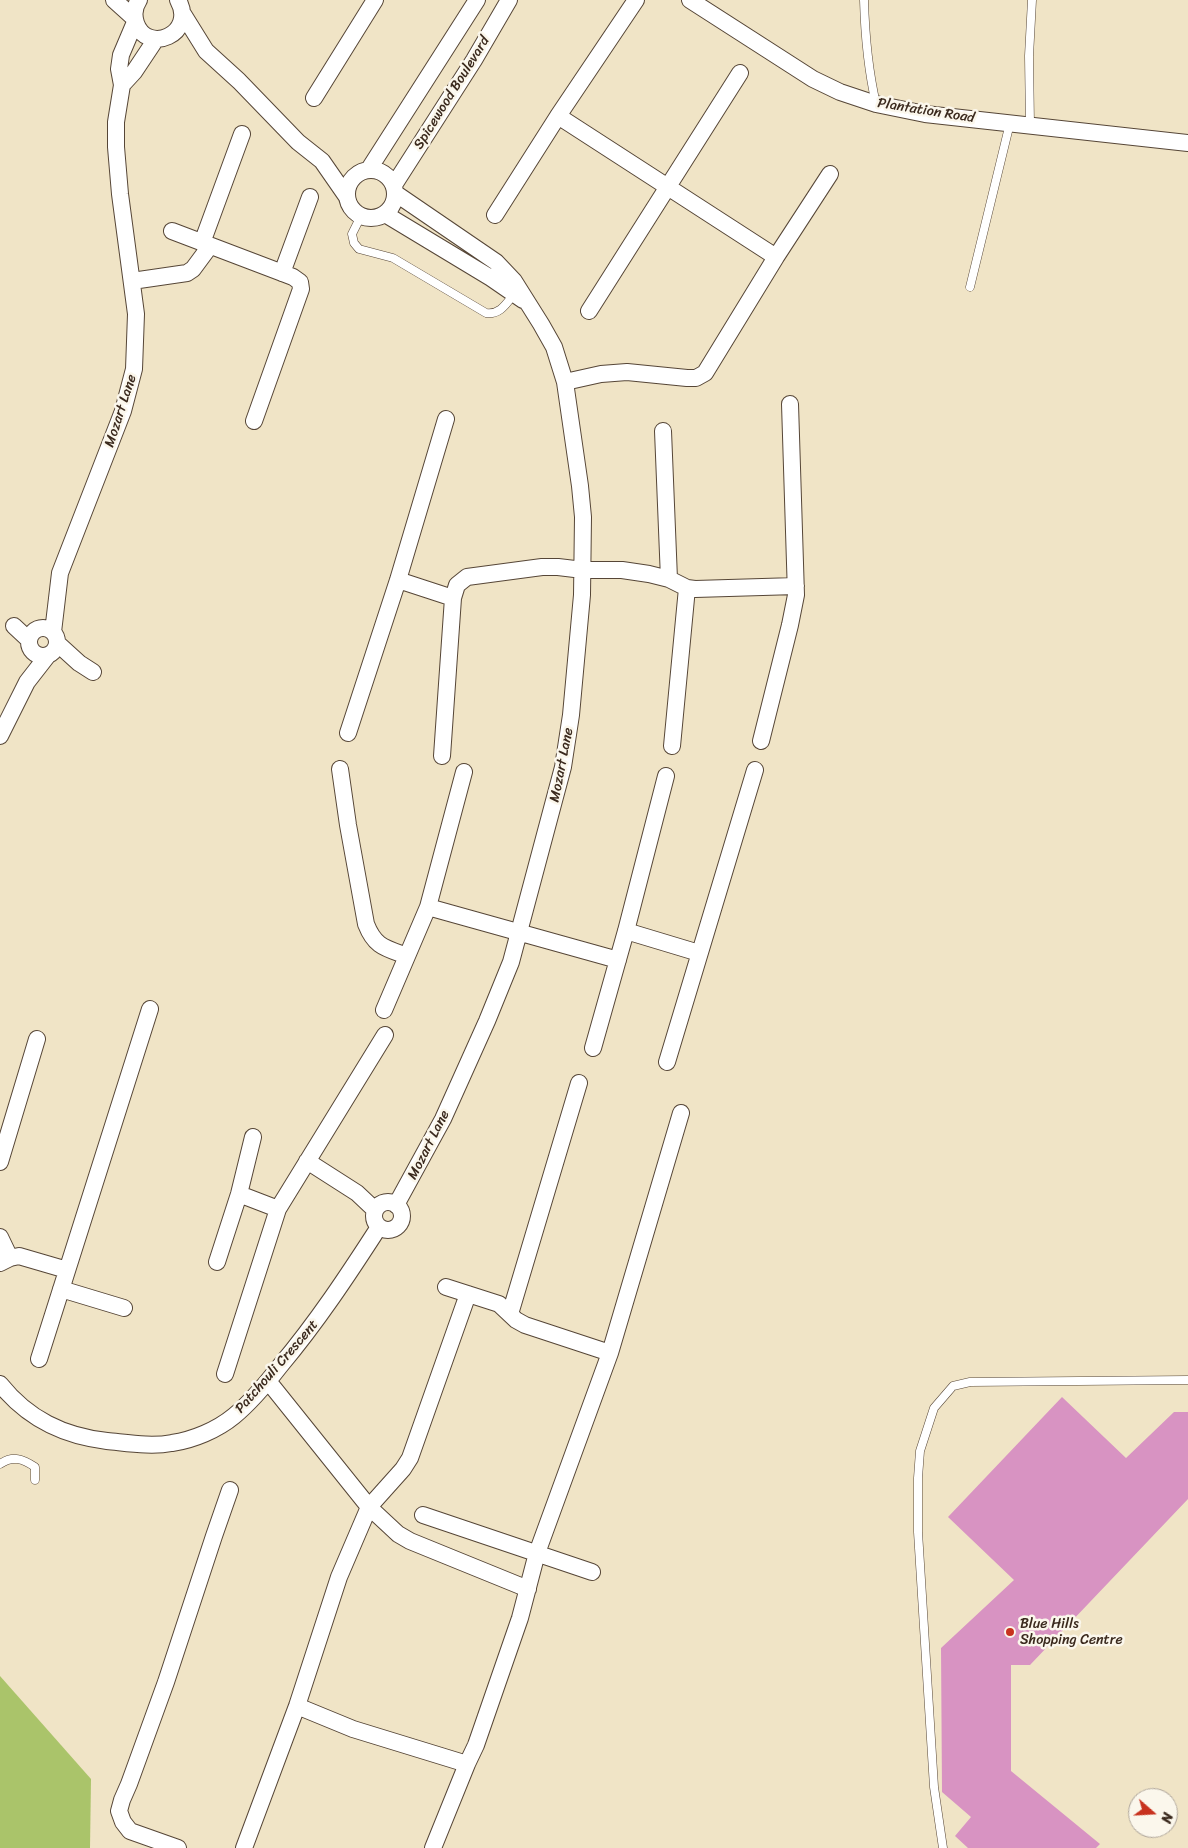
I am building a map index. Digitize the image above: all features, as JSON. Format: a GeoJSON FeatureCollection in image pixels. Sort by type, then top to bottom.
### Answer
{"type":"FeatureCollection","features":[{"type":"Feature","properties":{"kind":"street"},"geometry":{"type":"LineString","coordinates":[[114,0],[135,20],[142,32],[148,37],[188,44],[206,51]]}},
{"type":"Feature","properties":{"kind":"street"},"geometry":{"type":"LineString","coordinates":[[122,85],[119,69],[135,20],[134,10],[139,0]]}},
{"type":"Feature","properties":{"kind":"street"},"geometry":{"type":"LineString","coordinates":[[314,98],[375,0]]}},
{"type":"Feature","properties":{"kind":"street","name":"Spicewood Boulevard"},"geometry":{"type":"LineString","coordinates":[[365,170],[477,0]]}},
{"type":"Feature","properties":{"kind":"street","name":"Spicewood Boulevard"},"geometry":{"type":"LineString","coordinates":[[395,189],[509,0]]}},
{"type":"Feature","properties":{"kind":"street"},"geometry":{"type":"LineString","coordinates":[[495,215],[558,116],[636,0]]}},
{"type":"Feature","properties":{"kind":"street","name":"Plantation Road"},"geometry":{"type":"LineString","coordinates":[[695,1],[813,79],[840,92],[876,104],[925,114],[1188,143]]}},
{"type":"Feature","properties":{"kind":"street"},"geometry":{"type":"LineString","coordinates":[[122,85],[160,38],[178,29],[182,22],[181,5]]}},
{"type":"Feature","properties":{"kind":"street"},"geometry":{"type":"LineString","coordinates":[[181,5],[206,51],[239,81],[298,142],[322,162],[347,197]]}},
{"type":"Feature","properties":{"kind":"street"},"geometry":{"type":"LineString","coordinates":[[589,311],[740,73]]}},
{"type":"Feature","properties":{"kind":"street","name":"Mozart Lane"},"geometry":{"type":"LineString","coordinates":[[43,641],[56,610],[60,573],[118,424],[132,379],[137,327],[116,156],[116,122],[122,85]]}},
{"type":"Feature","properties":{"kind":"street"},"geometry":{"type":"LineString","coordinates":[[558,116],[776,257]]}},
{"type":"Feature","properties":{"kind":"street"},"geometry":{"type":"LineString","coordinates":[[132,280],[187,273],[192,269],[206,244],[242,134]]}},
{"type":"Feature","properties":{"kind":"street"},"geometry":{"type":"LineString","coordinates":[[322,162],[348,169],[377,170],[384,173],[390,178],[395,189],[394,201],[385,214],[369,218],[361,216],[349,205],[347,189],[350,182],[355,175],[365,170]]}},
{"type":"Feature","properties":{"kind":"street"},"geometry":{"type":"LineString","coordinates":[[565,382],[601,374],[627,372],[687,378],[701,376],[711,366],[776,257],[830,174]]}},
{"type":"Feature","properties":{"kind":"street","name":"Mozart Lane"},"geometry":{"type":"LineString","coordinates":[[395,189],[496,262],[514,281],[521,298],[554,346],[565,382],[582,501],[583,570],[571,715],[563,767],[520,933],[504,982],[451,1101],[428,1148],[396,1205]]}},
{"type":"Feature","properties":{"kind":"street"},"geometry":{"type":"LineString","coordinates":[[282,273],[310,197]]}},
{"type":"Feature","properties":{"kind":"street","name":"Mozart Lane"},"geometry":{"type":"LineString","coordinates":[[385,214],[521,298]]}},
{"type":"Feature","properties":{"kind":"street"},"geometry":{"type":"LineString","coordinates":[[172,232],[282,273],[300,282],[301,289],[254,421]]}},
{"type":"Feature","properties":{"kind":"street"},"geometry":{"type":"LineString","coordinates":[[761,741],[790,625],[796,586],[790,404]]}},
{"type":"Feature","properties":{"kind":"street"},"geometry":{"type":"LineString","coordinates":[[348,733],[398,580],[446,418]]}},
{"type":"Feature","properties":{"kind":"street"},"geometry":{"type":"LineString","coordinates":[[663,432],[669,579]]}},
{"type":"Feature","properties":{"kind":"street"},"geometry":{"type":"LineString","coordinates":[[442,756],[453,598],[461,581],[471,576],[542,567],[558,567],[583,570],[631,571],[669,579],[687,588],[796,586]]}},
{"type":"Feature","properties":{"kind":"street"},"geometry":{"type":"LineString","coordinates":[[398,580],[453,598]]}},
{"type":"Feature","properties":{"kind":"street"},"geometry":{"type":"LineString","coordinates":[[672,746],[687,588]]}},
{"type":"Feature","properties":{"kind":"street"},"geometry":{"type":"LineString","coordinates":[[15,626],[86,667]]}},
{"type":"Feature","properties":{"kind":"street"},"geometry":{"type":"LineString","coordinates":[[0,736],[27,682],[43,641]]}},
{"type":"Feature","properties":{"kind":"street"},"geometry":{"type":"LineString","coordinates":[[340,768],[366,924],[375,941],[386,948],[407,956]]}},
{"type":"Feature","properties":{"kind":"street"},"geometry":{"type":"LineString","coordinates":[[667,1062],[755,770]]}},
{"type":"Feature","properties":{"kind":"street"},"geometry":{"type":"LineString","coordinates":[[384,1010],[428,907],[464,772]]}},
{"type":"Feature","properties":{"kind":"street"},"geometry":{"type":"LineString","coordinates":[[593,1048],[626,931],[666,776]]}},
{"type":"Feature","properties":{"kind":"street"},"geometry":{"type":"LineString","coordinates":[[428,907],[618,960]]}},
{"type":"Feature","properties":{"kind":"street"},"geometry":{"type":"LineString","coordinates":[[626,931],[699,953]]}},
{"type":"Feature","properties":{"kind":"street"},"geometry":{"type":"LineString","coordinates":[[39,1359],[150,1009]]}},
{"type":"Feature","properties":{"kind":"street"},"geometry":{"type":"LineString","coordinates":[[225,1374],[278,1209],[384,1035]]}},
{"type":"Feature","properties":{"kind":"street"},"geometry":{"type":"LineString","coordinates":[[0,1162],[37,1039]]}},
{"type":"Feature","properties":{"kind":"street"},"geometry":{"type":"LineString","coordinates":[[510,1314],[580,1083]]}},
{"type":"Feature","properties":{"kind":"street"},"geometry":{"type":"LineString","coordinates":[[433,1848],[476,1745],[520,1618],[537,1553],[610,1353],[681,1113]]}},
{"type":"Feature","properties":{"kind":"street"},"geometry":{"type":"LineString","coordinates":[[217,1262],[239,1194],[254,1137]]}},
{"type":"Feature","properties":{"kind":"street"},"geometry":{"type":"LineString","coordinates":[[306,1161],[357,1193],[375,1210]]}},
{"type":"Feature","properties":{"kind":"street"},"geometry":{"type":"LineString","coordinates":[[239,1194],[278,1209]]}},
{"type":"Feature","properties":{"kind":"street"},"geometry":{"type":"LineString","coordinates":[[386,1202],[396,1205],[402,1214],[400,1223],[392,1229],[379,1227],[374,1219],[375,1210],[386,1202]]}},
{"type":"Feature","properties":{"kind":"street","name":"Patchouli Crescent"},"geometry":{"type":"LineString","coordinates":[[0,1384],[19,1405],[39,1419],[62,1431],[90,1439],[151,1444],[171,1443],[188,1439],[221,1425],[240,1411],[268,1381],[310,1331],[379,1227]]}},
{"type":"Feature","properties":{"kind":"street"},"geometry":{"type":"LineString","coordinates":[[0,1237],[5,1260],[19,1256],[67,1270]]}},
{"type":"Feature","properties":{"kind":"street"},"geometry":{"type":"LineString","coordinates":[[446,1286],[495,1302],[525,1325],[610,1353]]}},
{"type":"Feature","properties":{"kind":"street"},"geometry":{"type":"LineString","coordinates":[[61,1289],[124,1308]]}},
{"type":"Feature","properties":{"kind":"street"},"geometry":{"type":"LineString","coordinates":[[244,1848],[297,1706],[339,1577],[369,1507],[403,1469],[410,1458],[468,1294]]}},
{"type":"Feature","properties":{"kind":"street"},"geometry":{"type":"LineString","coordinates":[[268,1381],[369,1507],[398,1534],[410,1541],[528,1589]]}},
{"type":"Feature","properties":{"kind":"street"},"geometry":{"type":"LineString","coordinates":[[178,1848],[146,1843],[130,1831],[123,1822],[119,1811],[166,1682],[230,1490]]}},
{"type":"Feature","properties":{"kind":"street"},"geometry":{"type":"LineString","coordinates":[[423,1515],[592,1572]]}},
{"type":"Feature","properties":{"kind":"street"},"geometry":{"type":"LineString","coordinates":[[297,1706],[353,1729],[467,1764]]}},
{"type":"Feature","properties":{"kind":"lane"},"geometry":{"type":"LineString","coordinates":[[864,0],[866,51],[876,104]]}},
{"type":"Feature","properties":{"kind":"lane"},"geometry":{"type":"LineString","coordinates":[[1030,125],[1029,56],[1032,0]]}},
{"type":"Feature","properties":{"kind":"lane"},"geometry":{"type":"LineString","coordinates":[[970,287],[1010,123]]}},
{"type":"Feature","properties":{"kind":"lane"},"geometry":{"type":"LineString","coordinates":[[361,216],[352,234],[354,243],[360,250],[393,258],[486,313],[493,314],[500,311],[521,298]]}},
{"type":"Feature","properties":{"kind":"lane"},"geometry":{"type":"LineString","coordinates":[[943,1848],[934,1787],[918,1532],[920,1451],[934,1408],[953,1386],[970,1382],[1188,1380]]}},
{"type":"Feature","properties":{"kind":"lane"},"geometry":{"type":"LineString","coordinates":[[0,1464],[7,1459],[23,1459],[35,1467],[35,1480]]}},
{"type":"Feature","properties":{"kind":"green space"},"geometry":{"type":"Polygon","coordinates":[[[0,1676],[91,1779],[90,1848],[0,1848],[0,1676]]]}},
{"type":"Feature","properties":{"kind":"building","name":"Blue Hills Shopping Centre"},"geometry":{"type":"Polygon","coordinates":[[[1062,1397],[1126,1458],[1174,1412],[1188,1412],[1188,1499],[1030,1665],[1011,1665],[1011,1771],[1100,1844],[1096,1848],[968,1848],[955,1836],[971,1817],[942,1792],[941,1648],[1014,1580],[948,1517],[1062,1397]]]}},
{"type":"Feature","properties":{"kind":"place","name":"Blue Hills Shopping Centre"},"geometry":{"type":"Point","coordinates":[1010,1632]}}]}
